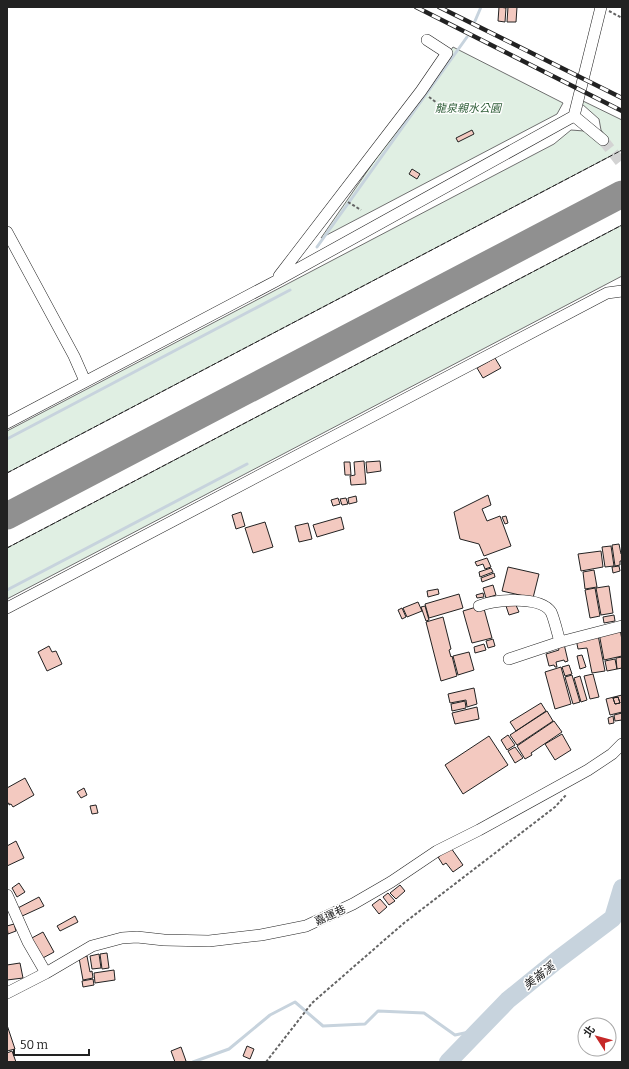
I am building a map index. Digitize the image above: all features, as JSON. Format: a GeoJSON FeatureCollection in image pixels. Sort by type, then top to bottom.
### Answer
{"type":"FeatureCollection","features":[{"type":"Feature","properties":{"kind":"street"},"geometry":{"type":"LineString","coordinates":[[7,423],[276,280],[574,116],[605,9]]}},
{"type":"Feature","properties":{"kind":"street"},"geometry":{"type":"LineString","coordinates":[[276,280],[421,91],[447,53],[427,40]]}},
{"type":"Feature","properties":{"kind":"street"},"geometry":{"type":"LineString","coordinates":[[574,116],[603,140]]}},
{"type":"Feature","properties":{"kind":"street"},"geometry":{"type":"LineString","coordinates":[[7,232],[74,356],[85,381]]}},
{"type":"Feature","properties":{"kind":"street"},"geometry":{"type":"LineString","coordinates":[[7,608],[607,293],[622,291]]}},
{"type":"Feature","properties":{"kind":"street"},"geometry":{"type":"LineString","coordinates":[[479,606],[509,600],[529,602],[545,607],[551,612],[560,642]]}},
{"type":"Feature","properties":{"kind":"street"},"geometry":{"type":"LineString","coordinates":[[509,659],[560,642],[622,626]]}},
{"type":"Feature","properties":{"kind":"street","name":"嘉運巷"},"geometry":{"type":"LineString","coordinates":[[7,993],[46,973],[92,946],[122,938],[137,937],[164,940],[209,941],[261,935],[306,926],[353,904],[391,882],[437,850],[479,830],[588,770],[612,754],[622,744]]}},
{"type":"Feature","properties":{"kind":"street"},"geometry":{"type":"LineString","coordinates":[[7,895],[28,942],[46,973]]}},
{"type":"Feature","properties":{"kind":"path"},"geometry":{"type":"LineString","coordinates":[[605,9],[622,18]]}},
{"type":"Feature","properties":{"kind":"path"},"geometry":{"type":"LineString","coordinates":[[341,197],[361,210]]}},
{"type":"Feature","properties":{"kind":"path"},"geometry":{"type":"LineString","coordinates":[[266,1062],[312,1003],[404,923],[555,807],[569,791]]}},
{"type":"Feature","properties":{"kind":"green space","name":"龍泉親水公園"},"geometry":{"type":"Polygon","coordinates":[[[453,47],[563,103],[557,114],[321,238],[453,47]]]}},
{"type":"Feature","properties":{"kind":"green space"},"geometry":{"type":"Polygon","coordinates":[[[583,101],[622,120],[622,150],[7,473],[7,431],[554,144],[571,130],[584,131],[607,138],[601,130],[599,119],[582,104],[583,101]]]}},
{"type":"Feature","properties":{"kind":"green space"},"geometry":{"type":"Polygon","coordinates":[[[622,225],[622,276],[7,599],[7,548],[622,225]]]}},
{"type":"Feature","properties":{"kind":"building"},"geometry":{"type":"Polygon","coordinates":[[[499,7],[506,8],[505,22],[498,21],[499,7]]]}},
{"type":"Feature","properties":{"kind":"building"},"geometry":{"type":"Polygon","coordinates":[[[508,7],[517,7],[516,22],[507,22],[508,7]]]}},
{"type":"Feature","properties":{"kind":"building"},"geometry":{"type":"Polygon","coordinates":[[[472,130],[474,134],[458,142],[456,138],[472,130]]]}},
{"type":"Feature","properties":{"kind":"building"},"geometry":{"type":"Polygon","coordinates":[[[412,169],[420,174],[417,179],[409,174],[412,169]]]}},
{"type":"Feature","properties":{"kind":"building"},"geometry":{"type":"Polygon","coordinates":[[[495,358],[501,368],[483,378],[477,368],[495,358]]]}},
{"type":"Feature","properties":{"kind":"building"},"geometry":{"type":"Polygon","coordinates":[[[364,461],[366,484],[351,485],[350,476],[355,475],[354,462],[364,461]]]}},
{"type":"Feature","properties":{"kind":"building"},"geometry":{"type":"Polygon","coordinates":[[[380,461],[381,471],[367,473],[366,462],[380,461]]]}},
{"type":"Feature","properties":{"kind":"building"},"geometry":{"type":"Polygon","coordinates":[[[344,462],[350,462],[351,475],[345,475],[344,462]]]}},
{"type":"Feature","properties":{"kind":"building"},"geometry":{"type":"Polygon","coordinates":[[[488,495],[491,505],[482,509],[487,521],[500,516],[511,546],[484,556],[479,544],[460,539],[454,512],[488,495]]]}},
{"type":"Feature","properties":{"kind":"building"},"geometry":{"type":"Polygon","coordinates":[[[356,496],[357,502],[349,504],[348,498],[356,496]]]}},
{"type":"Feature","properties":{"kind":"building"},"geometry":{"type":"Polygon","coordinates":[[[338,498],[340,504],[333,506],[331,500],[338,498]]]}},
{"type":"Feature","properties":{"kind":"building"},"geometry":{"type":"Polygon","coordinates":[[[346,498],[348,504],[342,505],[340,499],[346,498]]]}},
{"type":"Feature","properties":{"kind":"building"},"geometry":{"type":"Polygon","coordinates":[[[241,512],[245,526],[236,529],[232,515],[241,512]]]}},
{"type":"Feature","properties":{"kind":"building"},"geometry":{"type":"Polygon","coordinates":[[[506,516],[508,523],[505,524],[502,517],[506,516]]]}},
{"type":"Feature","properties":{"kind":"building"},"geometry":{"type":"Polygon","coordinates":[[[341,517],[344,529],[317,537],[313,525],[341,517]]]}},
{"type":"Feature","properties":{"kind":"building"},"geometry":{"type":"Polygon","coordinates":[[[265,522],[273,547],[253,553],[245,528],[265,522]]]}},
{"type":"Feature","properties":{"kind":"building"},"geometry":{"type":"Polygon","coordinates":[[[308,523],[312,539],[299,542],[295,526],[308,523]]]}},
{"type":"Feature","properties":{"kind":"building"},"geometry":{"type":"Polygon","coordinates":[[[619,544],[622,554],[622,561],[620,561],[620,565],[615,566],[612,545],[619,544]]]}},
{"type":"Feature","properties":{"kind":"building"},"geometry":{"type":"Polygon","coordinates":[[[611,546],[614,566],[605,567],[602,547],[611,546]]]}},
{"type":"Feature","properties":{"kind":"building"},"geometry":{"type":"Polygon","coordinates":[[[601,551],[603,567],[581,571],[578,554],[601,551]]]}},
{"type":"Feature","properties":{"kind":"building"},"geometry":{"type":"Polygon","coordinates":[[[487,558],[491,567],[485,569],[483,564],[477,566],[475,562],[487,558]]]}},
{"type":"Feature","properties":{"kind":"building"},"geometry":{"type":"Polygon","coordinates":[[[619,566],[620,571],[613,573],[612,567],[619,566]]]}},
{"type":"Feature","properties":{"kind":"building"},"geometry":{"type":"Polygon","coordinates":[[[508,567],[539,574],[533,598],[502,591],[508,567]]]}},
{"type":"Feature","properties":{"kind":"building"},"geometry":{"type":"Polygon","coordinates":[[[491,568],[493,572],[480,577],[479,572],[491,568]]]}},
{"type":"Feature","properties":{"kind":"building"},"geometry":{"type":"Polygon","coordinates":[[[594,570],[597,587],[585,589],[583,572],[594,570]]]}},
{"type":"Feature","properties":{"kind":"building"},"geometry":{"type":"Polygon","coordinates":[[[494,573],[495,577],[482,582],[481,578],[494,573]]]}},
{"type":"Feature","properties":{"kind":"building"},"geometry":{"type":"Polygon","coordinates":[[[493,585],[496,595],[486,598],[483,588],[493,585]]]}},
{"type":"Feature","properties":{"kind":"building"},"geometry":{"type":"Polygon","coordinates":[[[609,586],[613,613],[601,615],[596,588],[609,586]]]}},
{"type":"Feature","properties":{"kind":"building"},"geometry":{"type":"Polygon","coordinates":[[[595,588],[600,616],[590,618],[585,590],[595,588]]]}},
{"type":"Feature","properties":{"kind":"building"},"geometry":{"type":"Polygon","coordinates":[[[438,589],[439,594],[428,597],[427,591],[438,589]]]}},
{"type":"Feature","properties":{"kind":"building"},"geometry":{"type":"Polygon","coordinates":[[[483,593],[484,597],[477,598],[476,595],[483,593]]]}},
{"type":"Feature","properties":{"kind":"building"},"geometry":{"type":"Polygon","coordinates":[[[459,594],[463,608],[429,618],[425,604],[459,594]]]}},
{"type":"Feature","properties":{"kind":"building"},"geometry":{"type":"Polygon","coordinates":[[[418,602],[422,611],[407,617],[403,608],[418,602]]]}},
{"type":"Feature","properties":{"kind":"building"},"geometry":{"type":"Polygon","coordinates":[[[515,603],[519,612],[509,615],[506,606],[515,603]]]}},
{"type":"Feature","properties":{"kind":"building"},"geometry":{"type":"Polygon","coordinates":[[[483,605],[492,638],[472,643],[463,611],[483,605]]]}},
{"type":"Feature","properties":{"kind":"building"},"geometry":{"type":"Polygon","coordinates":[[[425,606],[429,620],[426,621],[421,607],[425,606]]]}},
{"type":"Feature","properties":{"kind":"building"},"geometry":{"type":"Polygon","coordinates":[[[402,608],[406,617],[402,619],[398,610],[402,608]]]}},
{"type":"Feature","properties":{"kind":"building"},"geometry":{"type":"Polygon","coordinates":[[[614,615],[615,621],[604,623],[603,617],[614,615]]]}},
{"type":"Feature","properties":{"kind":"building"},"geometry":{"type":"Polygon","coordinates":[[[443,617],[451,649],[449,650],[457,676],[441,681],[426,622],[443,617]]]}},
{"type":"Feature","properties":{"kind":"building"},"geometry":{"type":"Polygon","coordinates":[[[620,629],[622,656],[604,660],[599,633],[620,629]]]}},
{"type":"Feature","properties":{"kind":"building"},"geometry":{"type":"Polygon","coordinates":[[[598,635],[605,671],[592,673],[587,648],[578,649],[576,639],[598,635]]]}},
{"type":"Feature","properties":{"kind":"building"},"geometry":{"type":"Polygon","coordinates":[[[493,639],[495,646],[488,648],[486,641],[493,639]]]}},
{"type":"Feature","properties":{"kind":"building"},"geometry":{"type":"Polygon","coordinates":[[[484,644],[486,650],[475,653],[474,647],[484,644]]]}},
{"type":"Feature","properties":{"kind":"building"},"geometry":{"type":"Polygon","coordinates":[[[564,644],[568,661],[565,662],[564,660],[556,662],[557,667],[554,665],[549,666],[546,654],[559,650],[557,646],[564,644]]]}},
{"type":"Feature","properties":{"kind":"building"},"geometry":{"type":"Polygon","coordinates":[[[49,646],[52,652],[56,651],[62,664],[47,671],[38,652],[49,646]]]}},
{"type":"Feature","properties":{"kind":"building"},"geometry":{"type":"Polygon","coordinates":[[[469,652],[474,670],[458,675],[453,656],[469,652]]]}},
{"type":"Feature","properties":{"kind":"building"},"geometry":{"type":"Polygon","coordinates":[[[582,655],[586,667],[580,669],[577,656],[582,655]]]}},
{"type":"Feature","properties":{"kind":"building"},"geometry":{"type":"Polygon","coordinates":[[[622,657],[622,668],[617,669],[616,658],[622,657]]]}},
{"type":"Feature","properties":{"kind":"building"},"geometry":{"type":"Polygon","coordinates":[[[615,659],[617,669],[607,671],[605,661],[615,659]]]}},
{"type":"Feature","properties":{"kind":"building"},"geometry":{"type":"Polygon","coordinates":[[[569,665],[572,674],[565,676],[562,667],[569,665]]]}},
{"type":"Feature","properties":{"kind":"building"},"geometry":{"type":"Polygon","coordinates":[[[561,667],[571,704],[555,709],[545,672],[561,667]]]}},
{"type":"Feature","properties":{"kind":"building"},"geometry":{"type":"Polygon","coordinates":[[[593,674],[599,697],[590,699],[584,676],[593,674]]]}},
{"type":"Feature","properties":{"kind":"building"},"geometry":{"type":"Polygon","coordinates":[[[572,675],[580,702],[573,704],[565,677],[572,675]]]}},
{"type":"Feature","properties":{"kind":"building"},"geometry":{"type":"Polygon","coordinates":[[[580,676],[587,700],[581,702],[574,678],[580,676]]]}},
{"type":"Feature","properties":{"kind":"building"},"geometry":{"type":"Polygon","coordinates":[[[474,688],[477,704],[467,707],[466,700],[450,703],[448,694],[474,688]]]}},
{"type":"Feature","properties":{"kind":"building"},"geometry":{"type":"Polygon","coordinates":[[[622,695],[622,712],[610,715],[606,699],[622,695]],[[618,697],[613,698],[615,704],[620,703],[618,697]]]}},
{"type":"Feature","properties":{"kind":"building"},"geometry":{"type":"Polygon","coordinates":[[[618,697],[620,703],[615,704],[613,698],[618,697]]]}},
{"type":"Feature","properties":{"kind":"building"},"geometry":{"type":"Polygon","coordinates":[[[465,701],[466,708],[452,711],[451,704],[465,701]]]}},
{"type":"Feature","properties":{"kind":"building"},"geometry":{"type":"Polygon","coordinates":[[[541,703],[546,711],[516,731],[510,722],[541,703]]]}},
{"type":"Feature","properties":{"kind":"building"},"geometry":{"type":"Polygon","coordinates":[[[477,707],[479,719],[455,724],[452,713],[477,707]]]}},
{"type":"Feature","properties":{"kind":"building"},"geometry":{"type":"Polygon","coordinates":[[[547,711],[553,721],[517,745],[510,735],[547,711]]]}},
{"type":"Feature","properties":{"kind":"building"},"geometry":{"type":"Polygon","coordinates":[[[622,713],[622,720],[615,721],[614,715],[622,713]]]}},
{"type":"Feature","properties":{"kind":"building"},"geometry":{"type":"Polygon","coordinates":[[[613,716],[614,723],[609,724],[608,718],[613,716]]]}},
{"type":"Feature","properties":{"kind":"building"},"geometry":{"type":"Polygon","coordinates":[[[554,721],[562,732],[531,753],[532,755],[525,759],[517,746],[554,721]]]}},
{"type":"Feature","properties":{"kind":"building"},"geometry":{"type":"Polygon","coordinates":[[[562,734],[571,750],[555,760],[545,744],[562,734]]]}},
{"type":"Feature","properties":{"kind":"building"},"geometry":{"type":"Polygon","coordinates":[[[508,735],[515,745],[507,750],[501,740],[508,735]]]}},
{"type":"Feature","properties":{"kind":"building"},"geometry":{"type":"Polygon","coordinates":[[[489,736],[508,765],[463,794],[445,765],[489,736]]]}},
{"type":"Feature","properties":{"kind":"building"},"geometry":{"type":"Polygon","coordinates":[[[515,747],[523,758],[515,763],[508,751],[515,747]]]}},
{"type":"Feature","properties":{"kind":"building"},"geometry":{"type":"Polygon","coordinates":[[[25,778],[34,795],[13,807],[11,804],[9,805],[9,803],[7,804],[7,788],[25,778]]]}},
{"type":"Feature","properties":{"kind":"building"},"geometry":{"type":"Polygon","coordinates":[[[84,788],[87,795],[81,798],[77,792],[84,788]]]}},
{"type":"Feature","properties":{"kind":"building"},"geometry":{"type":"Polygon","coordinates":[[[96,805],[98,813],[92,814],[90,806],[96,805]]]}},
{"type":"Feature","properties":{"kind":"building"},"geometry":{"type":"Polygon","coordinates":[[[16,841],[24,858],[7,866],[7,846],[16,841]]]}},
{"type":"Feature","properties":{"kind":"building"},"geometry":{"type":"Polygon","coordinates":[[[451,848],[463,865],[453,872],[446,863],[443,865],[438,857],[451,848]]]}},
{"type":"Feature","properties":{"kind":"building"},"geometry":{"type":"Polygon","coordinates":[[[19,883],[25,892],[17,897],[12,888],[19,883]]]}},
{"type":"Feature","properties":{"kind":"building"},"geometry":{"type":"Polygon","coordinates":[[[400,885],[405,891],[396,899],[390,893],[400,885]]]}},
{"type":"Feature","properties":{"kind":"building"},"geometry":{"type":"Polygon","coordinates":[[[388,893],[395,901],[389,905],[383,897],[388,893]]]}},
{"type":"Feature","properties":{"kind":"building"},"geometry":{"type":"Polygon","coordinates":[[[39,897],[44,906],[20,917],[16,909],[39,897]]]}},
{"type":"Feature","properties":{"kind":"building"},"geometry":{"type":"Polygon","coordinates":[[[380,899],[387,907],[379,914],[372,905],[380,899]]]}},
{"type":"Feature","properties":{"kind":"building"},"geometry":{"type":"Polygon","coordinates":[[[75,916],[78,922],[60,931],[57,926],[75,916]]]}},
{"type":"Feature","properties":{"kind":"building"},"geometry":{"type":"Polygon","coordinates":[[[14,924],[16,931],[8,934],[7,926],[14,924]]]}},
{"type":"Feature","properties":{"kind":"building"},"geometry":{"type":"Polygon","coordinates":[[[43,932],[54,952],[41,959],[30,939],[43,932]]]}},
{"type":"Feature","properties":{"kind":"building"},"geometry":{"type":"Polygon","coordinates":[[[107,953],[109,968],[102,969],[100,954],[107,953]]]}},
{"type":"Feature","properties":{"kind":"building"},"geometry":{"type":"Polygon","coordinates":[[[99,954],[101,968],[92,969],[90,956],[99,954]]]}},
{"type":"Feature","properties":{"kind":"building"},"geometry":{"type":"Polygon","coordinates":[[[87,956],[90,972],[92,971],[93,978],[83,980],[79,958],[87,956]]]}},
{"type":"Feature","properties":{"kind":"building"},"geometry":{"type":"Polygon","coordinates":[[[20,963],[23,978],[7,980],[7,965],[20,963]]]}},
{"type":"Feature","properties":{"kind":"building"},"geometry":{"type":"Polygon","coordinates":[[[114,970],[115,980],[95,983],[94,973],[114,970]]]}},
{"type":"Feature","properties":{"kind":"building"},"geometry":{"type":"Polygon","coordinates":[[[93,979],[94,985],[83,987],[82,981],[93,979]]]}},
{"type":"Feature","properties":{"kind":"building"},"geometry":{"type":"Polygon","coordinates":[[[7,1025],[15,1049],[7,1051],[7,1025]]]}},
{"type":"Feature","properties":{"kind":"building"},"geometry":{"type":"Polygon","coordinates":[[[247,1046],[254,1049],[250,1059],[243,1056],[247,1046]]]}},
{"type":"Feature","properties":{"kind":"building"},"geometry":{"type":"Polygon","coordinates":[[[181,1047],[186,1061],[175,1062],[171,1051],[181,1047]]]}},
{"type":"Feature","properties":{"kind":"building"},"geometry":{"type":"Polygon","coordinates":[[[12,1051],[16,1062],[7,1062],[7,1053],[12,1051]]]}},
{"type":"Feature","properties":{"kind":"waterway"},"geometry":{"type":"LineString","coordinates":[[475,21],[481,7]]}},
{"type":"Feature","properties":{"kind":"waterway"},"geometry":{"type":"LineString","coordinates":[[317,247],[467,37]]}},
{"type":"Feature","properties":{"kind":"waterway"},"geometry":{"type":"LineString","coordinates":[[7,439],[290,290]]}},
{"type":"Feature","properties":{"kind":"waterway"},"geometry":{"type":"LineString","coordinates":[[7,590],[247,464]]}},
{"type":"Feature","properties":{"kind":"waterway","name":"美崙溪"},"geometry":{"type":"LineString","coordinates":[[448,1062],[508,1000],[613,918],[622,888]]}},
{"type":"Feature","properties":{"kind":"waterway"},"geometry":{"type":"LineString","coordinates":[[193,1062],[229,1049],[270,1015],[295,1002],[323,1026],[365,1024],[378,1011],[424,1013],[455,1035],[479,1030]]}},
{"type":"Feature","properties":{"kind":"taxiway"},"geometry":{"type":"LineString","coordinates":[[7,516],[622,194]]}},
{"type":"Feature","properties":{"kind":"tunnel"},"geometry":{"type":"LineString","coordinates":[[603,140],[622,164]]}},
{"type":"Feature","properties":{"kind":"railway"},"geometry":{"type":"LineString","coordinates":[[416,7],[622,111]]}},
{"type":"Feature","properties":{"kind":"railway"},"geometry":{"type":"LineString","coordinates":[[439,7],[622,98]]}},
{"type":"Feature","properties":{"kind":"fence"},"geometry":{"type":"LineString","coordinates":[[7,473],[622,150]]}},
{"type":"Feature","properties":{"kind":"fence"},"geometry":{"type":"LineString","coordinates":[[7,548],[622,225]]}}]}
